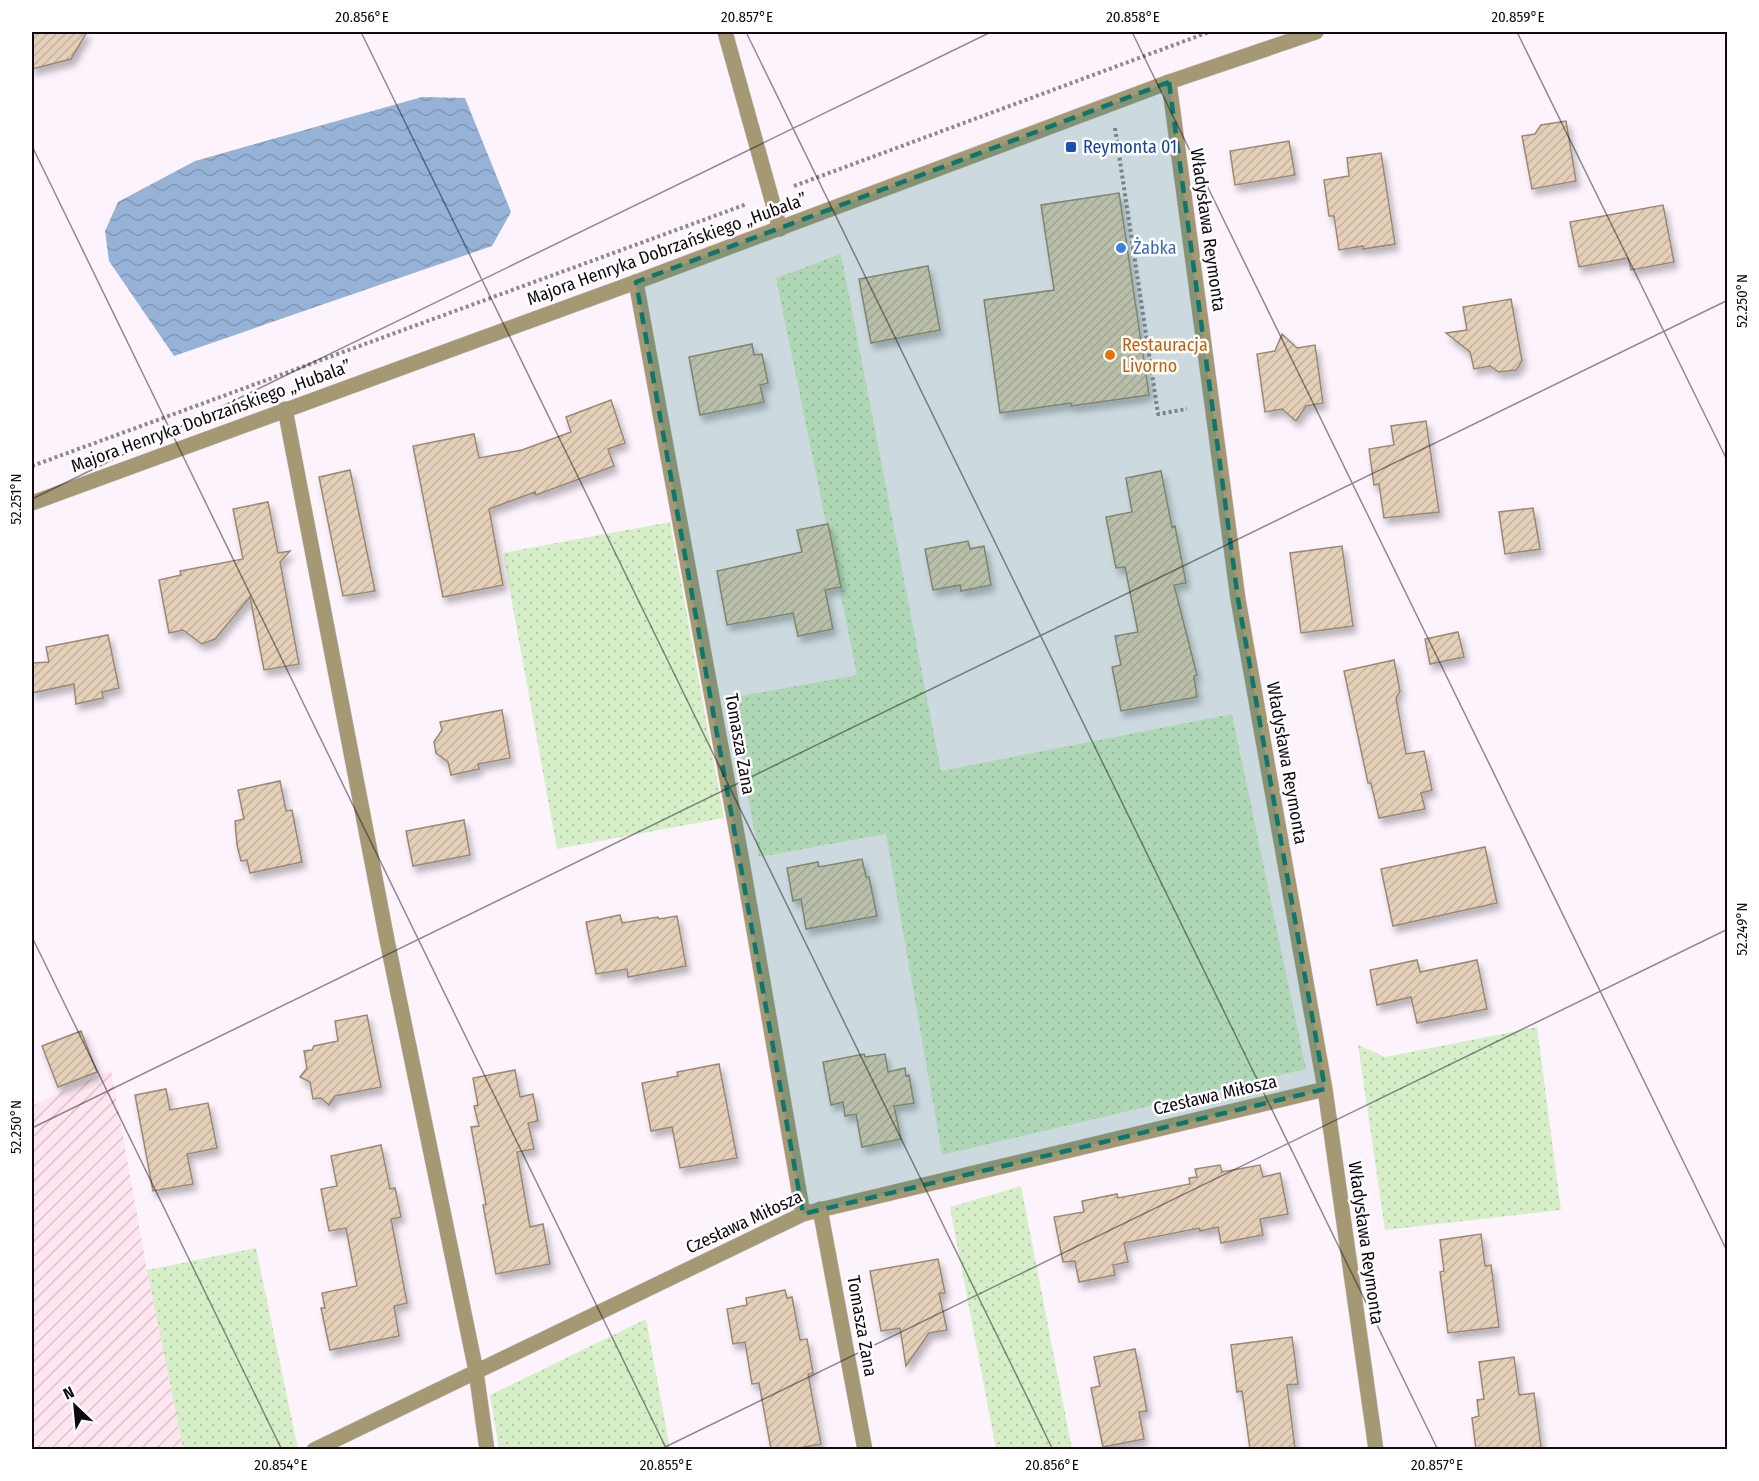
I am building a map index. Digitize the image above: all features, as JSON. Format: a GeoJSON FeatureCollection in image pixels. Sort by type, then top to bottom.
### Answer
{"type":"FeatureCollection","features":[{"type":"Feature","properties":{"kind":"street"},"geometry":{"type":"LineString","coordinates":[[725,32],[780,229]]}},
{"type":"Feature","properties":{"kind":"street","name":"Majora Henryka Dobrzańskiego „Hubala”"},"geometry":{"type":"LineString","coordinates":[[32,503],[780,229],[1169,82],[1316,32]]}},
{"type":"Feature","properties":{"kind":"street","name":"Władysława Reymonta"},"geometry":{"type":"LineString","coordinates":[[1169,82],[1238,599],[1324,1089],[1376,1449]]}},
{"type":"Feature","properties":{"kind":"street","name":"Tomasza Zana"},"geometry":{"type":"LineString","coordinates":[[636,282],[743,867],[803,1214]]}},
{"type":"Feature","properties":{"kind":"street"},"geometry":{"type":"LineString","coordinates":[[285,409],[387,940],[476,1371],[487,1449]]}},
{"type":"Feature","properties":{"kind":"street","name":"Czesława Miłosza"},"geometry":{"type":"LineString","coordinates":[[314,1449],[803,1214],[1324,1089]]}},
{"type":"Feature","properties":{"kind":"street","name":"Tomasza Zana"},"geometry":{"type":"LineString","coordinates":[[820,1209],[865,1449]]}},
{"type":"Feature","properties":{"kind":"path"},"geometry":{"type":"LineString","coordinates":[[32,466],[1209,32]]}},
{"type":"Feature","properties":{"kind":"path"},"geometry":{"type":"LineString","coordinates":[[1104,130],[1115,126],[1158,414],[1193,408]]}},
{"type":"Feature","properties":{"kind":"path"},"geometry":{"type":"LineString","coordinates":[[819,177],[832,208]]}},
{"type":"Feature","properties":{"kind":"highlighted area"},"geometry":{"type":"Polygon","coordinates":[[[1169,82],[1238,599],[1325,1089],[803,1214],[636,282],[1169,82]]]}},
{"type":"Feature","properties":{"kind":"shaded area"},"geometry":{"type":"Polygon","coordinates":[[[111,1070],[147,1270],[183,1449],[32,1449],[32,1106],[111,1070]]]}},
{"type":"Feature","properties":{"kind":"green space"},"geometry":{"type":"Polygon","coordinates":[[[841,254],[941,771],[1232,714],[1306,1069],[942,1155],[886,834],[759,857],[730,698],[857,675],[776,278],[841,254]]]}},
{"type":"Feature","properties":{"kind":"green space"},"geometry":{"type":"Polygon","coordinates":[[[670,522],[724,818],[557,849],[503,553],[670,522]]]}},
{"type":"Feature","properties":{"kind":"green space"},"geometry":{"type":"Polygon","coordinates":[[[1537,1027],[1561,1210],[1385,1230],[1358,1045],[1385,1057],[1537,1027]]]}},
{"type":"Feature","properties":{"kind":"green space"},"geometry":{"type":"Polygon","coordinates":[[[1021,1186],[1072,1449],[996,1449],[950,1207],[1021,1186]]]}},
{"type":"Feature","properties":{"kind":"green space"},"geometry":{"type":"Polygon","coordinates":[[[256,1248],[298,1449],[183,1449],[147,1270],[256,1248]]]}},
{"type":"Feature","properties":{"kind":"green space"},"geometry":{"type":"Polygon","coordinates":[[[646,1319],[670,1449],[499,1449],[490,1395],[646,1319]]]}},
{"type":"Feature","properties":{"kind":"water"},"geometry":{"type":"Polygon","coordinates":[[[422,97],[465,98],[511,212],[492,246],[174,356],[109,261],[105,231],[118,202],[195,161],[422,97]]]}},
{"type":"Feature","properties":{"kind":"building"},"geometry":{"type":"Polygon","coordinates":[[[32,32],[87,32],[71,59],[32,69],[32,32]]]}},
{"type":"Feature","properties":{"kind":"building"},"geometry":{"type":"Polygon","coordinates":[[[1566,121],[1576,181],[1532,189],[1522,136],[1535,134],[1541,125],[1566,121]]]}},
{"type":"Feature","properties":{"kind":"building"},"geometry":{"type":"Polygon","coordinates":[[[1289,141],[1295,175],[1235,185],[1230,151],[1289,141]]]}},
{"type":"Feature","properties":{"kind":"building"},"geometry":{"type":"Polygon","coordinates":[[[1381,153],[1395,244],[1339,250],[1334,216],[1329,216],[1324,180],[1349,176],[1347,158],[1381,153]]]}},
{"type":"Feature","properties":{"kind":"building"},"geometry":{"type":"Polygon","coordinates":[[[1119,193],[1149,395],[1000,413],[984,300],[1054,290],[1041,205],[1119,193]]]}},
{"type":"Feature","properties":{"kind":"building"},"geometry":{"type":"Polygon","coordinates":[[[1663,205],[1674,262],[1631,270],[1628,258],[1579,267],[1570,222],[1663,205]]]}},
{"type":"Feature","properties":{"kind":"building"},"geometry":{"type":"Polygon","coordinates":[[[928,266],[940,330],[871,343],[859,279],[928,266]]]}},
{"type":"Feature","properties":{"kind":"building"},"geometry":{"type":"Polygon","coordinates":[[[1511,299],[1522,361],[1516,370],[1499,372],[1490,366],[1474,369],[1470,352],[1446,333],[1467,330],[1463,307],[1511,299]]]}},
{"type":"Feature","properties":{"kind":"building"},"geometry":{"type":"Polygon","coordinates":[[[1282,334],[1297,348],[1315,345],[1323,403],[1306,406],[1296,421],[1282,409],[1265,412],[1257,354],[1275,351],[1282,334]]]}},
{"type":"Feature","properties":{"kind":"building"},"geometry":{"type":"Polygon","coordinates":[[[752,344],[754,355],[762,354],[768,383],[760,385],[764,402],[700,415],[689,357],[752,344]]]}},
{"type":"Feature","properties":{"kind":"building"},"geometry":{"type":"Polygon","coordinates":[[[611,400],[625,443],[608,449],[614,466],[536,495],[535,492],[489,509],[503,585],[443,597],[413,446],[474,434],[479,458],[522,450],[571,432],[566,417],[611,400]]]}},
{"type":"Feature","properties":{"kind":"building"},"geometry":{"type":"Polygon","coordinates":[[[1426,421],[1439,512],[1384,518],[1379,484],[1374,485],[1369,449],[1394,445],[1391,426],[1426,421]]]}},
{"type":"Feature","properties":{"kind":"building"},"geometry":{"type":"Polygon","coordinates":[[[350,470],[375,591],[343,596],[319,477],[350,470]]]}},
{"type":"Feature","properties":{"kind":"building"},"geometry":{"type":"Polygon","coordinates":[[[1161,471],[1186,583],[1174,585],[1197,675],[1194,676],[1197,697],[1121,711],[1112,667],[1121,665],[1115,636],[1138,632],[1125,567],[1116,568],[1106,517],[1132,512],[1126,478],[1161,471]]]}},
{"type":"Feature","properties":{"kind":"building"},"geometry":{"type":"Polygon","coordinates":[[[268,502],[278,553],[290,551],[280,562],[299,664],[264,670],[250,597],[215,639],[202,644],[183,630],[169,633],[159,580],[181,575],[180,571],[243,559],[233,509],[268,502]]]}},
{"type":"Feature","properties":{"kind":"building"},"geometry":{"type":"Polygon","coordinates":[[[1533,508],[1540,549],[1505,554],[1499,512],[1533,508]]]}},
{"type":"Feature","properties":{"kind":"building"},"geometry":{"type":"Polygon","coordinates":[[[828,524],[841,587],[825,590],[833,629],[798,636],[793,613],[727,625],[717,571],[802,552],[797,530],[828,524]]]}},
{"type":"Feature","properties":{"kind":"building"},"geometry":{"type":"Polygon","coordinates":[[[968,541],[970,549],[984,546],[991,585],[961,591],[960,585],[933,590],[925,549],[968,541]]]}},
{"type":"Feature","properties":{"kind":"building"},"geometry":{"type":"Polygon","coordinates":[[[1342,546],[1353,626],[1301,633],[1290,553],[1342,546]]]}},
{"type":"Feature","properties":{"kind":"building"},"geometry":{"type":"Polygon","coordinates":[[[1458,632],[1464,657],[1430,664],[1425,639],[1458,632]]]}},
{"type":"Feature","properties":{"kind":"building"},"geometry":{"type":"Polygon","coordinates":[[[108,635],[119,688],[102,692],[103,698],[76,704],[74,684],[32,693],[32,663],[49,662],[46,647],[108,635]]]}},
{"type":"Feature","properties":{"kind":"building"},"geometry":{"type":"Polygon","coordinates":[[[1394,660],[1400,691],[1396,698],[1406,754],[1424,751],[1432,790],[1421,793],[1425,809],[1379,818],[1371,783],[1368,783],[1344,671],[1394,660]]]}},
{"type":"Feature","properties":{"kind":"building"},"geometry":{"type":"Polygon","coordinates":[[[502,710],[510,758],[478,764],[479,769],[451,775],[448,762],[436,753],[434,742],[442,730],[440,722],[502,710]]]}},
{"type":"Feature","properties":{"kind":"building"},"geometry":{"type":"Polygon","coordinates":[[[280,781],[286,811],[292,810],[302,862],[250,873],[247,860],[241,861],[237,845],[235,821],[244,819],[238,790],[280,781]]]}},
{"type":"Feature","properties":{"kind":"building"},"geometry":{"type":"Polygon","coordinates":[[[464,820],[470,855],[413,866],[406,831],[464,820]]]}},
{"type":"Feature","properties":{"kind":"building"},"geometry":{"type":"Polygon","coordinates":[[[1485,847],[1497,903],[1393,926],[1381,869],[1485,847]]]}},
{"type":"Feature","properties":{"kind":"building"},"geometry":{"type":"Polygon","coordinates":[[[862,859],[866,877],[869,877],[877,916],[806,929],[801,899],[793,901],[787,868],[818,862],[819,867],[862,859]]]}},
{"type":"Feature","properties":{"kind":"building"},"geometry":{"type":"Polygon","coordinates":[[[620,915],[622,923],[677,916],[686,966],[628,977],[627,969],[596,974],[586,922],[620,915]]]}},
{"type":"Feature","properties":{"kind":"building"},"geometry":{"type":"Polygon","coordinates":[[[1417,960],[1420,972],[1477,960],[1487,1009],[1417,1023],[1411,997],[1377,1005],[1370,970],[1417,960]]]}},
{"type":"Feature","properties":{"kind":"building"},"geometry":{"type":"Polygon","coordinates":[[[367,1015],[381,1087],[335,1096],[329,1105],[321,1098],[313,1099],[310,1082],[300,1077],[307,1068],[304,1051],[312,1050],[314,1046],[338,1041],[335,1021],[367,1015]]]}},
{"type":"Feature","properties":{"kind":"building"},"geometry":{"type":"Polygon","coordinates":[[[81,1031],[97,1072],[58,1087],[42,1046],[81,1031]]]}},
{"type":"Feature","properties":{"kind":"building"},"geometry":{"type":"Polygon","coordinates":[[[864,1054],[865,1057],[885,1054],[888,1072],[905,1068],[906,1076],[909,1075],[914,1103],[894,1106],[901,1139],[862,1147],[856,1114],[845,1116],[843,1102],[831,1105],[823,1062],[864,1054]]]}},
{"type":"Feature","properties":{"kind":"building"},"geometry":{"type":"Polygon","coordinates":[[[719,1064],[737,1158],[680,1168],[672,1127],[651,1131],[642,1083],[678,1076],[677,1072],[719,1064]]]}},
{"type":"Feature","properties":{"kind":"building"},"geometry":{"type":"Polygon","coordinates":[[[515,1070],[520,1097],[533,1094],[538,1121],[528,1123],[534,1149],[517,1152],[530,1227],[543,1224],[550,1264],[496,1274],[483,1205],[486,1204],[471,1127],[479,1126],[474,1106],[478,1105],[473,1078],[515,1070]]]}},
{"type":"Feature","properties":{"kind":"building"},"geometry":{"type":"Polygon","coordinates":[[[166,1089],[170,1110],[208,1103],[217,1148],[187,1154],[193,1184],[153,1191],[135,1095],[166,1089]]]}},
{"type":"Feature","properties":{"kind":"building"},"geometry":{"type":"Polygon","coordinates":[[[381,1145],[390,1189],[395,1188],[401,1217],[391,1219],[407,1303],[394,1306],[399,1336],[330,1350],[321,1308],[325,1308],[322,1293],[357,1286],[346,1228],[329,1231],[321,1189],[337,1186],[331,1156],[381,1145]]]}},
{"type":"Feature","properties":{"kind":"building"},"geometry":{"type":"Polygon","coordinates":[[[1220,1165],[1222,1172],[1260,1165],[1263,1177],[1280,1173],[1288,1214],[1260,1219],[1263,1235],[1221,1243],[1218,1227],[1200,1231],[1199,1228],[1124,1243],[1128,1262],[1113,1265],[1115,1275],[1079,1282],[1075,1261],[1063,1262],[1054,1217],[1084,1212],[1082,1201],[1117,1194],[1118,1198],[1190,1184],[1189,1178],[1197,1177],[1195,1169],[1220,1165]]]}},
{"type":"Feature","properties":{"kind":"building"},"geometry":{"type":"Polygon","coordinates":[[[1481,1234],[1485,1266],[1491,1265],[1499,1327],[1448,1333],[1440,1272],[1444,1271],[1440,1240],[1481,1234]]]}},
{"type":"Feature","properties":{"kind":"building"},"geometry":{"type":"Polygon","coordinates":[[[938,1259],[945,1293],[939,1293],[947,1330],[929,1333],[906,1366],[900,1328],[881,1331],[870,1271],[938,1259]]]}},
{"type":"Feature","properties":{"kind":"building"},"geometry":{"type":"Polygon","coordinates":[[[785,1290],[787,1298],[792,1297],[800,1340],[807,1339],[813,1373],[808,1374],[821,1444],[804,1447],[805,1449],[771,1449],[759,1383],[752,1384],[745,1342],[733,1344],[727,1309],[747,1305],[746,1298],[785,1290]]]}},
{"type":"Feature","properties":{"kind":"building"},"geometry":{"type":"Polygon","coordinates":[[[1292,1337],[1298,1384],[1287,1385],[1295,1449],[1250,1449],[1242,1391],[1237,1392],[1231,1345],[1292,1337]]]}},
{"type":"Feature","properties":{"kind":"building"},"geometry":{"type":"Polygon","coordinates":[[[1135,1349],[1147,1411],[1139,1412],[1144,1439],[1103,1447],[1091,1388],[1100,1386],[1094,1357],[1135,1349]]]}},
{"type":"Feature","properties":{"kind":"building"},"geometry":{"type":"Polygon","coordinates":[[[1514,1357],[1519,1395],[1534,1393],[1541,1447],[1476,1449],[1472,1418],[1479,1416],[1477,1400],[1484,1399],[1479,1362],[1514,1357]]]}},
{"type":"Feature","properties":{"kind":"place","name":"Reymonta 01"},"geometry":{"type":"Point","coordinates":[1071,147]}},
{"type":"Feature","properties":{"kind":"place","name":"Żabka"},"geometry":{"type":"Point","coordinates":[1121,248]}},
{"type":"Feature","properties":{"kind":"place","name":"Restauracja Livorno"},"geometry":{"type":"Point","coordinates":[1110,355]}}]}
